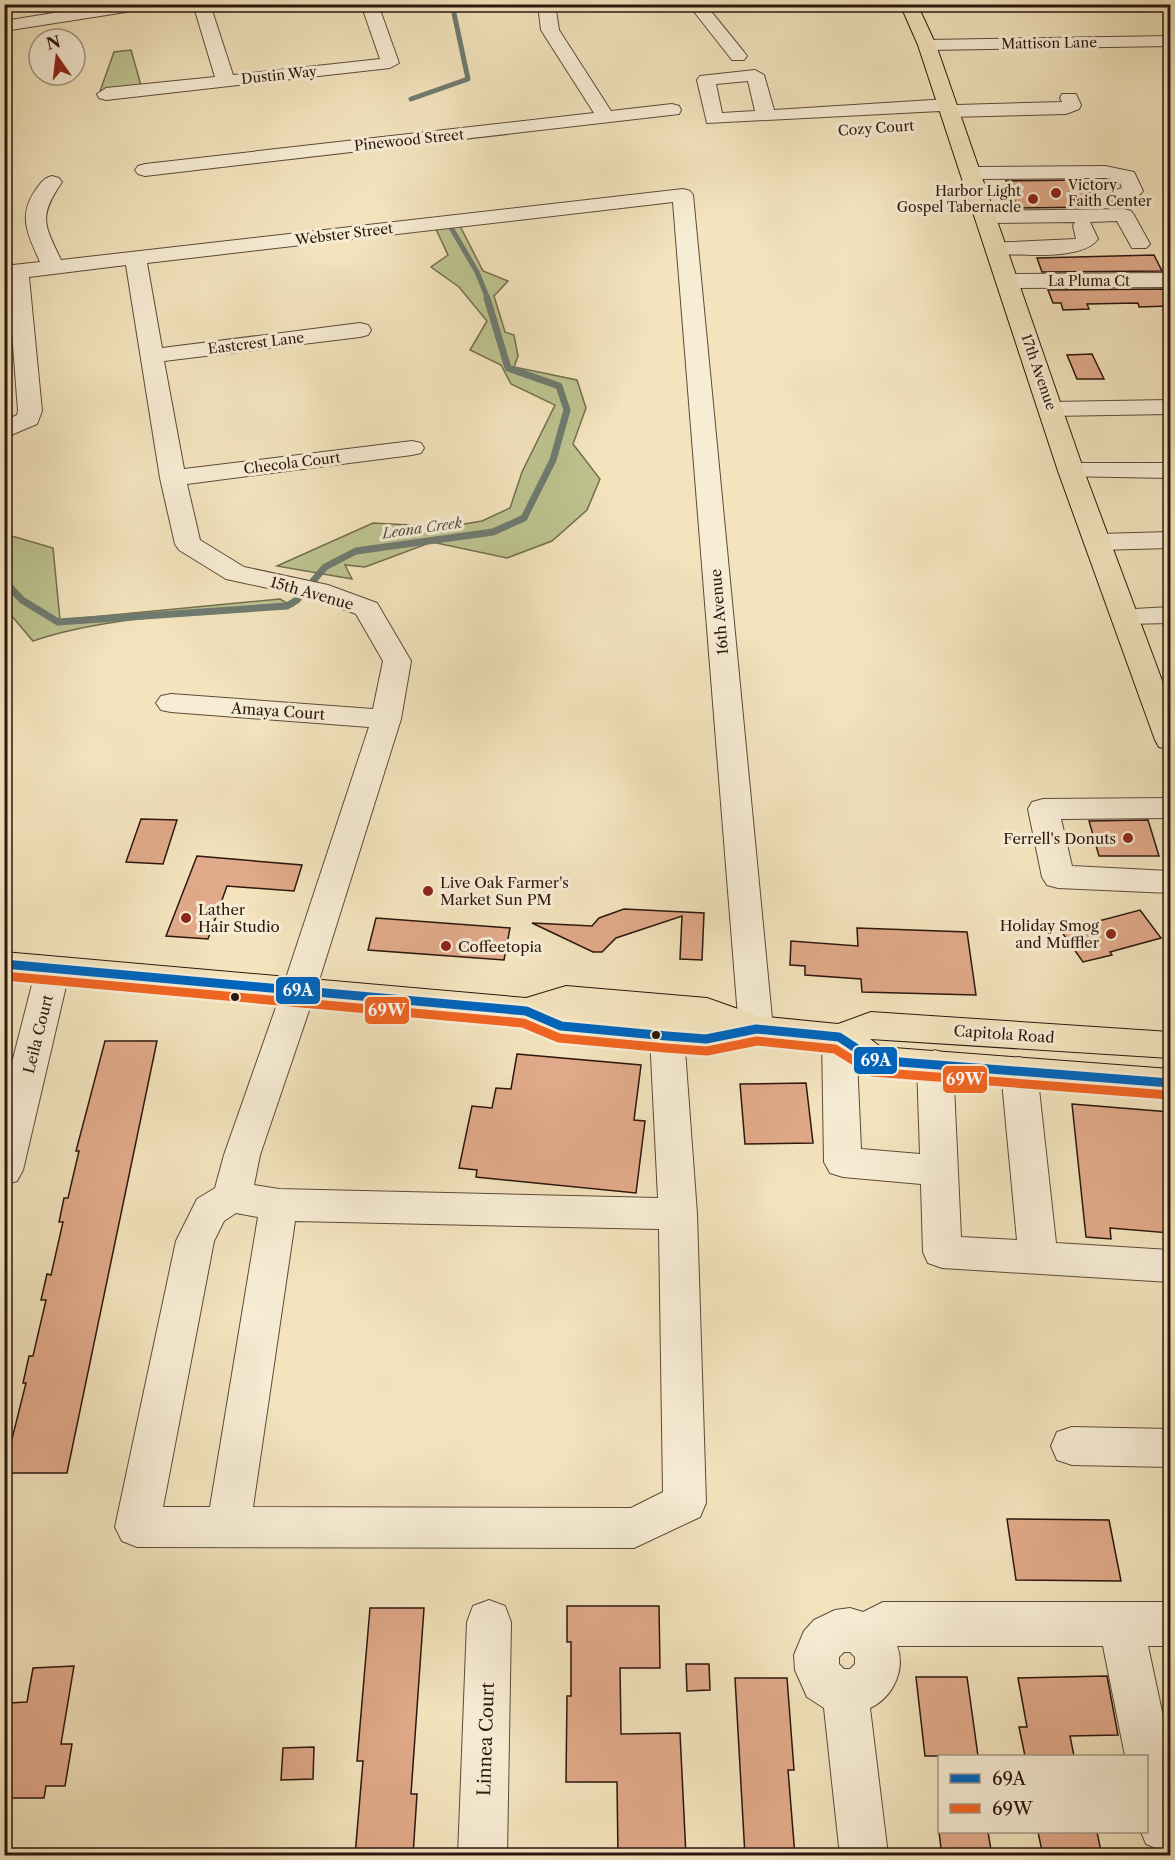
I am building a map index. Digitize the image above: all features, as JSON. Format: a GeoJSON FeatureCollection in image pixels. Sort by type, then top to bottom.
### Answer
{"type":"FeatureCollection","features":[{"type":"Feature","properties":{"kind":"main road","name":"17th Avenue"},"geometry":{"type":"LineString","coordinates":[[908,4],[927,45],[1071,471],[1126,616],[1164,700],[1170,740]]}},
{"type":"Feature","properties":{"kind":"main road","name":"Capitola Road"},"geometry":{"type":"LineString","coordinates":[[4,964],[526,1011],[561,1026],[668,1036],[706,1039],[756,1029]]}},
{"type":"Feature","properties":{"kind":"main road","name":"Capitola Road"},"geometry":{"type":"LineString","coordinates":[[526,1011],[567,999],[707,1011],[756,1029],[839,1037],[871,1025],[1170,1045]]}},
{"type":"Feature","properties":{"kind":"main road","name":"Capitola Road"},"geometry":{"type":"LineString","coordinates":[[839,1037],[874,1060],[1170,1083]]}},
{"type":"Feature","properties":{"kind":"street"},"geometry":{"type":"LineString","coordinates":[[4,26],[145,4]]}},
{"type":"Feature","properties":{"kind":"street"},"geometry":{"type":"LineString","coordinates":[[201,4],[226,81]]}},
{"type":"Feature","properties":{"kind":"street","name":"Dustin Way"},"geometry":{"type":"LineString","coordinates":[[106,94],[390,63],[369,4]]}},
{"type":"Feature","properties":{"kind":"street"},"geometry":{"type":"LineString","coordinates":[[546,4],[550,30],[606,118]]}},
{"type":"Feature","properties":{"kind":"street"},"geometry":{"type":"LineString","coordinates":[[696,4],[738,56]]}},
{"type":"Feature","properties":{"kind":"street","name":"Mattison Lane"},"geometry":{"type":"LineString","coordinates":[[927,45],[1170,41]]}},
{"type":"Feature","properties":{"kind":"street"},"geometry":{"type":"LineString","coordinates":[[766,116],[950,113],[1066,108],[1072,105],[1069,98]]}},
{"type":"Feature","properties":{"kind":"street","name":"Pinewood Street"},"geometry":{"type":"LineString","coordinates":[[145,170],[672,110]]}},
{"type":"Feature","properties":{"kind":"street","name":"Cozy Court"},"geometry":{"type":"LineString","coordinates":[[839,130],[950,113]]}},
{"type":"Feature","properties":{"kind":"street"},"geometry":{"type":"LineString","coordinates":[[971,173],[1109,179],[1139,244]]}},
{"type":"Feature","properties":{"kind":"street"},"geometry":{"type":"LineString","coordinates":[[52,182],[37,201],[32,217],[53,267]]}},
{"type":"Feature","properties":{"kind":"street","name":"Webster Street"},"geometry":{"type":"LineString","coordinates":[[11,272],[683,195]]}},
{"type":"Feature","properties":{"kind":"street","name":"16th Avenue"},"geometry":{"type":"LineString","coordinates":[[683,195],[756,1029]]}},
{"type":"Feature","properties":{"kind":"street"},"geometry":{"type":"LineString","coordinates":[[986,217],[1124,215]]}},
{"type":"Feature","properties":{"kind":"street"},"geometry":{"type":"LineString","coordinates":[[996,248],[1072,247],[1084,243],[1087,239],[1083,226]]}},
{"type":"Feature","properties":{"kind":"street","name":"15th Avenue"},"geometry":{"type":"LineString","coordinates":[[135,258],[173,478],[188,544],[235,573],[318,591],[367,609],[397,661],[386,718],[242,1155],[232,1197]]}},
{"type":"Feature","properties":{"kind":"street"},"geometry":{"type":"LineString","coordinates":[[4,431],[28,419],[30,411],[11,272]]}},
{"type":"Feature","properties":{"kind":"street","name":"La Pluma Ct"},"geometry":{"type":"LineString","coordinates":[[1007,281],[1170,280]]}},
{"type":"Feature","properties":{"kind":"street","name":"Eastcrest Lane"},"geometry":{"type":"LineString","coordinates":[[153,356],[360,330]]}},
{"type":"Feature","properties":{"kind":"street"},"geometry":{"type":"LineString","coordinates":[[1051,409],[1170,406]]}},
{"type":"Feature","properties":{"kind":"street","name":"Checola Court"},"geometry":{"type":"LineString","coordinates":[[173,478],[412,448]]}},
{"type":"Feature","properties":{"kind":"street"},"geometry":{"type":"LineString","coordinates":[[1071,471],[1170,471]]}},
{"type":"Feature","properties":{"kind":"street"},"geometry":{"type":"LineString","coordinates":[[1099,542],[1170,540]]}},
{"type":"Feature","properties":{"kind":"street"},"geometry":{"type":"LineString","coordinates":[[1126,616],[1170,615]]}},
{"type":"Feature","properties":{"kind":"street","name":"Amaya Court"},"geometry":{"type":"LineString","coordinates":[[171,703],[386,718]]}},
{"type":"Feature","properties":{"kind":"street"},"geometry":{"type":"LineString","coordinates":[[1170,808],[1043,809],[1058,877],[1170,882]]}},
{"type":"Feature","properties":{"kind":"street","name":"Leila Court"},"geometry":{"type":"LineString","coordinates":[[4,1170],[53,969]]}},
{"type":"Feature","properties":{"kind":"street"},"geometry":{"type":"LineString","coordinates":[[668,1036],[678,1214],[685,1503],[633,1528],[137,1527],[195,1241],[210,1210],[232,1197],[279,1205],[678,1214]]}},
{"type":"Feature","properties":{"kind":"street"},"geometry":{"type":"LineString","coordinates":[[839,1037],[843,1162],[939,1172]]}},
{"type":"Feature","properties":{"kind":"street"},"geometry":{"type":"LineString","coordinates":[[935,1064],[942,1252],[1170,1266]]}},
{"type":"Feature","properties":{"kind":"street"},"geometry":{"type":"LineString","coordinates":[[1019,1071],[1038,1258]]}},
{"type":"Feature","properties":{"kind":"street"},"geometry":{"type":"LineString","coordinates":[[228,1527],[279,1205]]}},
{"type":"Feature","properties":{"kind":"street"},"geometry":{"type":"LineString","coordinates":[[1072,1446],[1170,1448]]}},
{"type":"Feature","properties":{"kind":"street","name":"Linnea Court"},"geometry":{"type":"LineString","coordinates":[[482,1856],[489,1622]]}},
{"type":"Feature","properties":{"kind":"street"},"geometry":{"type":"LineString","coordinates":[[864,1856],[845,1692],[831,1687],[823,1679],[816,1660],[817,1649],[822,1641],[839,1631],[859,1634],[867,1640],[883,1624],[1170,1624]]}},
{"type":"Feature","properties":{"kind":"street"},"geometry":{"type":"LineString","coordinates":[[1121,1624],[1147,1755]]}},
{"type":"Feature","properties":{"kind":"street"},"geometry":{"type":"LineString","coordinates":[[1148,1758],[1162,1827]]}},
{"type":"Feature","properties":{"kind":"green space"},"geometry":{"type":"Polygon","coordinates":[[[131,50],[142,89],[99,94],[114,52],[131,50]]]}},
{"type":"Feature","properties":{"kind":"green space"},"geometry":{"type":"Polygon","coordinates":[[[459,224],[483,271],[508,281],[494,296],[505,332],[514,335],[518,356],[514,367],[577,380],[586,408],[573,444],[600,479],[587,510],[552,541],[507,558],[432,542],[365,567],[345,565],[352,579],[277,566],[373,523],[446,527],[482,521],[510,508],[522,472],[555,405],[511,384],[501,365],[470,350],[487,321],[459,287],[431,267],[448,255],[435,227],[459,224]]]}},
{"type":"Feature","properties":{"kind":"green space"},"geometry":{"type":"Polygon","coordinates":[[[5,534],[53,548],[60,620],[280,599],[292,606],[127,620],[63,632],[33,641],[5,608],[5,534]]]}},
{"type":"Feature","properties":{"kind":"building"},"geometry":{"type":"Polygon","coordinates":[[[1085,180],[1097,207],[1018,208],[1006,181],[1085,180]]]}},
{"type":"Feature","properties":{"kind":"building"},"geometry":{"type":"Polygon","coordinates":[[[1154,255],[1162,271],[1042,272],[1037,258],[1154,255]]]}},
{"type":"Feature","properties":{"kind":"building"},"geometry":{"type":"Polygon","coordinates":[[[1170,289],[1170,306],[1139,307],[1138,303],[1087,304],[1089,309],[1063,310],[1061,303],[1053,303],[1048,290],[1170,289]]]}},
{"type":"Feature","properties":{"kind":"building"},"geometry":{"type":"Polygon","coordinates":[[[1092,354],[1104,379],[1077,379],[1067,355],[1092,354]]]}},
{"type":"Feature","properties":{"kind":"building"},"geometry":{"type":"Polygon","coordinates":[[[141,819],[177,820],[163,864],[126,862],[141,819]]]}},
{"type":"Feature","properties":{"kind":"building"},"geometry":{"type":"Polygon","coordinates":[[[1148,820],[1159,856],[1099,856],[1089,821],[1148,820]]]}},
{"type":"Feature","properties":{"kind":"building"},"geometry":{"type":"Polygon","coordinates":[[[197,856],[302,865],[294,891],[227,886],[208,939],[166,936],[197,856]]]}},
{"type":"Feature","properties":{"kind":"building"},"geometry":{"type":"Polygon","coordinates":[[[624,909],[704,913],[702,960],[680,959],[682,916],[616,938],[602,952],[593,952],[532,923],[592,926],[599,918],[624,909]]]}},
{"type":"Feature","properties":{"kind":"building","name":"Holiday Smog and Muffler"},"geometry":{"type":"Polygon","coordinates":[[[1140,910],[1161,938],[1110,952],[1112,955],[1083,962],[1061,931],[1140,910]]]}},
{"type":"Feature","properties":{"kind":"building"},"geometry":{"type":"Polygon","coordinates":[[[376,918],[510,928],[504,960],[368,950],[376,918]]]}},
{"type":"Feature","properties":{"kind":"building"},"geometry":{"type":"Polygon","coordinates":[[[857,928],[967,932],[976,995],[862,992],[861,979],[805,975],[805,966],[790,965],[791,941],[858,946],[857,928]]]}},
{"type":"Feature","properties":{"kind":"building"},"geometry":{"type":"Polygon","coordinates":[[[105,1041],[157,1041],[67,1473],[4,1473],[4,1456],[7,1444],[11,1443],[26,1383],[23,1383],[29,1356],[33,1356],[46,1300],[41,1300],[47,1274],[51,1275],[63,1222],[59,1222],[64,1198],[68,1198],[79,1151],[76,1151],[105,1041]]]}},
{"type":"Feature","properties":{"kind":"building"},"geometry":{"type":"Polygon","coordinates":[[[517,1054],[641,1065],[634,1120],[645,1121],[636,1193],[476,1177],[477,1170],[459,1168],[472,1106],[492,1108],[496,1088],[511,1089],[517,1054]]]}},
{"type":"Feature","properties":{"kind":"building"},"geometry":{"type":"Polygon","coordinates":[[[806,1083],[813,1143],[745,1144],[740,1084],[806,1083]]]}},
{"type":"Feature","properties":{"kind":"building"},"geometry":{"type":"Polygon","coordinates":[[[1072,1104],[1170,1112],[1170,1233],[1110,1228],[1111,1239],[1086,1237],[1072,1104]]]}},
{"type":"Feature","properties":{"kind":"building"},"geometry":{"type":"Polygon","coordinates":[[[1007,1519],[1109,1520],[1121,1581],[1016,1580],[1007,1519]]]}},
{"type":"Feature","properties":{"kind":"building"},"geometry":{"type":"Polygon","coordinates":[[[567,1606],[659,1606],[660,1668],[620,1668],[621,1734],[680,1733],[686,1856],[618,1856],[617,1782],[566,1782],[567,1696],[571,1696],[571,1642],[567,1642],[567,1606]]]}},
{"type":"Feature","properties":{"kind":"building"},"geometry":{"type":"Polygon","coordinates":[[[370,1608],[424,1608],[411,1794],[417,1794],[413,1856],[355,1856],[363,1761],[357,1761],[370,1608]]]}},
{"type":"Feature","properties":{"kind":"building"},"geometry":{"type":"Polygon","coordinates":[[[686,1664],[709,1664],[710,1690],[687,1691],[686,1664]]]}},
{"type":"Feature","properties":{"kind":"building"},"geometry":{"type":"Polygon","coordinates":[[[74,1666],[61,1744],[72,1744],[65,1786],[46,1786],[44,1798],[4,1798],[4,1719],[8,1703],[27,1702],[33,1668],[74,1666]]]}},
{"type":"Feature","properties":{"kind":"building"},"geometry":{"type":"Polygon","coordinates":[[[1107,1676],[1118,1735],[1070,1736],[1074,1755],[1025,1755],[1019,1727],[1027,1727],[1018,1678],[1107,1676]]]}},
{"type":"Feature","properties":{"kind":"building"},"geometry":{"type":"Polygon","coordinates":[[[916,1677],[967,1677],[978,1755],[925,1756],[916,1677]]]}},
{"type":"Feature","properties":{"kind":"building"},"geometry":{"type":"Polygon","coordinates":[[[735,1678],[787,1678],[794,1770],[788,1770],[795,1856],[745,1856],[735,1678]]]}},
{"type":"Feature","properties":{"kind":"building"},"geometry":{"type":"Polygon","coordinates":[[[314,1747],[313,1779],[281,1780],[283,1748],[314,1747]]]}},
{"type":"Feature","properties":{"kind":"building"},"geometry":{"type":"Polygon","coordinates":[[[939,1833],[988,1833],[992,1856],[942,1856],[939,1833]]]}},
{"type":"Feature","properties":{"kind":"building"},"geometry":{"type":"Polygon","coordinates":[[[1038,1833],[1097,1833],[1102,1856],[1043,1856],[1038,1833]]]}},
{"type":"Feature","properties":{"kind":"waterway"},"geometry":{"type":"LineString","coordinates":[[411,99],[468,79],[452,4]]}},
{"type":"Feature","properties":{"kind":"waterway","name":"Leona Creek"},"geometry":{"type":"LineString","coordinates":[[450,226],[477,272],[488,299]]}},
{"type":"Feature","properties":{"kind":"waterway","name":"Leona Creek"},"geometry":{"type":"LineString","coordinates":[[4,581],[22,600],[58,622],[287,606],[297,600],[325,567],[356,551],[493,532],[524,518],[553,460],[567,410],[559,386],[508,368],[487,298]]}},
{"type":"Feature","properties":{"kind":"tunnel"},"geometry":{"type":"LineString","coordinates":[[1109,179],[1112,186]]}},
{"type":"Feature","properties":{"kind":"transit line","name":"69A"},"geometry":{"type":"LineString","coordinates":[[4,964],[526,1011],[561,1026],[667,1036],[706,1039],[756,1029],[839,1037],[874,1060],[1170,1083]]}},
{"type":"Feature","properties":{"kind":"transit line","name":"69W"},"geometry":{"type":"LineString","coordinates":[[4,976],[523,1023],[559,1038],[666,1048],[707,1051],[757,1041],[835,1049],[872,1072],[1169,1095]]}},
{"type":"Feature","properties":{"kind":"place","name":"Victory Faith Center"},"geometry":{"type":"Point","coordinates":[1056,193]}},
{"type":"Feature","properties":{"kind":"place","name":"Harbor Light Gospel Tabernacle"},"geometry":{"type":"Point","coordinates":[1033,199]}},
{"type":"Feature","properties":{"kind":"place","name":"Ferrell's Donuts"},"geometry":{"type":"Point","coordinates":[1128,838]}},
{"type":"Feature","properties":{"kind":"place","name":"Live Oak Farmer's Market Sun PM"},"geometry":{"type":"Point","coordinates":[428,891]}},
{"type":"Feature","properties":{"kind":"place","name":"Lather Hair Studio"},"geometry":{"type":"Point","coordinates":[186,918]}},
{"type":"Feature","properties":{"kind":"place","name":"Holiday Smog and Muffler"},"geometry":{"type":"Point","coordinates":[1111,934]}},
{"type":"Feature","properties":{"kind":"place","name":"Coffeetopia"},"geometry":{"type":"Point","coordinates":[446,946]}}]}
